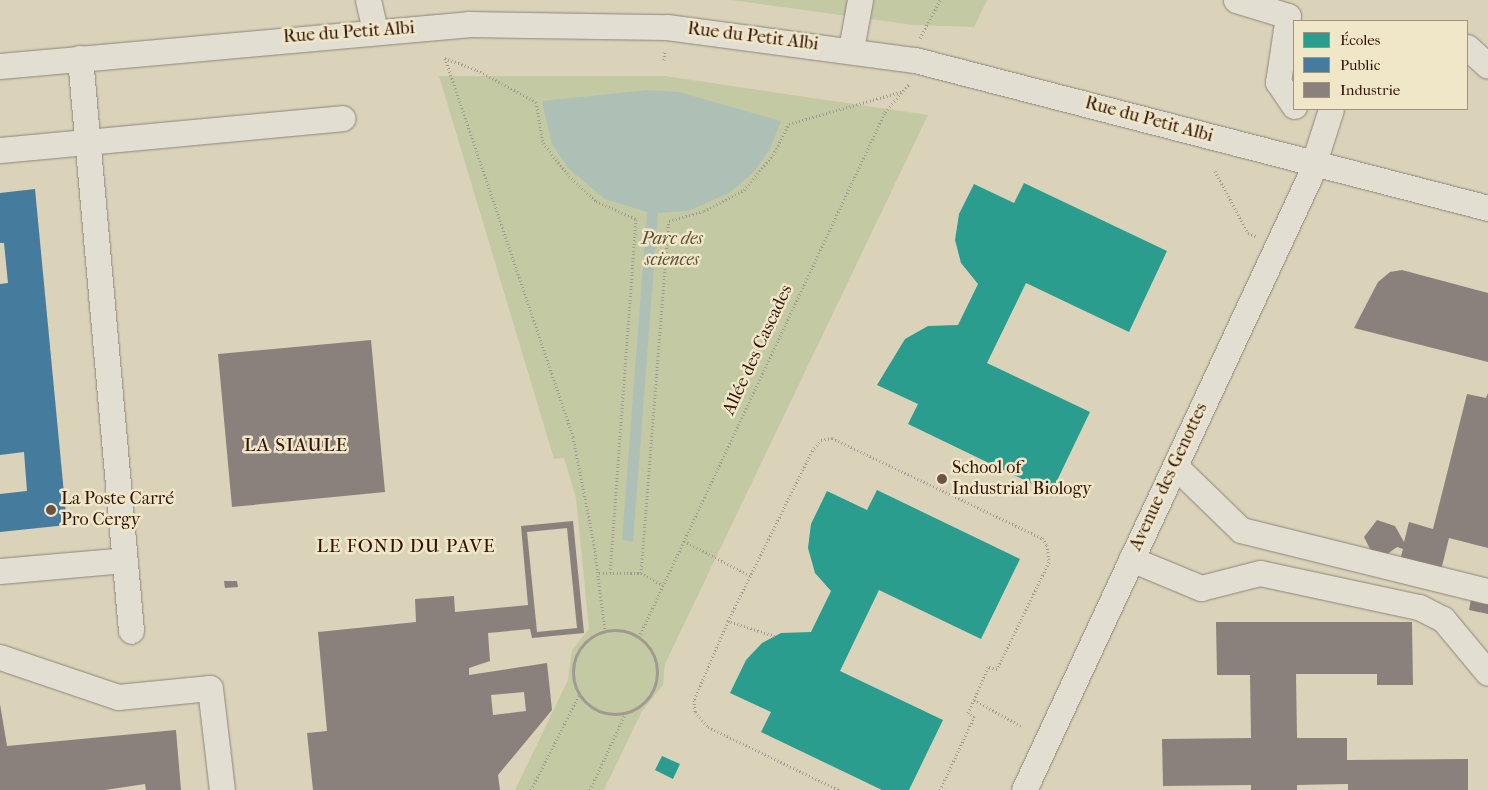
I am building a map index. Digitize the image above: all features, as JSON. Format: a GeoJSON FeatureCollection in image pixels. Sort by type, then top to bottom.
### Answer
{"type":"FeatureCollection","features":[{"type":"Feature","properties":{"kind":"street"},"geometry":{"type":"LineString","coordinates":[[368,0],[375,31]]}},
{"type":"Feature","properties":{"kind":"street"},"geometry":{"type":"LineString","coordinates":[[851,49],[860,0]]}},
{"type":"Feature","properties":{"kind":"street"},"geometry":{"type":"LineString","coordinates":[[1236,0],[1288,16],[1278,82],[1293,105]]}},
{"type":"Feature","properties":{"kind":"street","name":"Rue du Petit Albi"},"geometry":{"type":"LineString","coordinates":[[0,66],[468,24],[648,26],[851,49],[915,60],[1315,165],[1488,208]]}},
{"type":"Feature","properties":{"kind":"street"},"geometry":{"type":"LineString","coordinates":[[1468,48],[1488,66]]}},
{"type":"Feature","properties":{"kind":"street"},"geometry":{"type":"LineString","coordinates":[[80,58],[131,630]]}},
{"type":"Feature","properties":{"kind":"street"},"geometry":{"type":"LineString","coordinates":[[1297,110],[1323,137]]}},
{"type":"Feature","properties":{"kind":"street","name":"Avenue des Genottes"},"geometry":{"type":"LineString","coordinates":[[1024,790],[1315,165],[1332,110]]}},
{"type":"Feature","properties":{"kind":"street"},"geometry":{"type":"LineString","coordinates":[[0,150],[343,118]]}},
{"type":"Feature","properties":{"kind":"street"},"geometry":{"type":"LineString","coordinates":[[1175,466],[1241,530],[1488,591]]}},
{"type":"Feature","properties":{"kind":"street"},"geometry":{"type":"LineString","coordinates":[[1131,559],[1201,588],[1260,573],[1419,607],[1443,619],[1488,673]]}},
{"type":"Feature","properties":{"kind":"street"},"geometry":{"type":"LineString","coordinates":[[0,571],[125,560]]}},
{"type":"Feature","properties":{"kind":"street"},"geometry":{"type":"LineString","coordinates":[[0,656],[118,697],[210,688],[222,790]]}},
{"type":"Feature","properties":{"kind":"path"},"geometry":{"type":"LineString","coordinates":[[917,42],[940,0]]}},
{"type":"Feature","properties":{"kind":"path"},"geometry":{"type":"LineString","coordinates":[[605,631],[598,574],[573,436],[445,58],[477,70],[536,102],[544,143],[569,176],[596,201],[636,219],[610,572]]}},
{"type":"Feature","properties":{"kind":"path","name":"Allée des Cascades"},"geometry":{"type":"LineString","coordinates":[[639,637],[885,112],[912,80]]}},
{"type":"Feature","properties":{"kind":"path"},"geometry":{"type":"LineString","coordinates":[[641,573],[668,221],[704,211],[744,190],[773,155],[789,124],[904,91]]}},
{"type":"Feature","properties":{"kind":"path"},"geometry":{"type":"LineString","coordinates":[[1215,170],[1248,233],[1263,239]]}},
{"type":"Feature","properties":{"kind":"path"},"geometry":{"type":"LineString","coordinates":[[839,790],[700,720],[694,700],[728,621],[812,451],[821,440],[832,438],[1042,538],[1050,562],[997,669],[988,667],[968,714],[974,718],[940,790]]}},
{"type":"Feature","properties":{"kind":"path"},"geometry":{"type":"LineString","coordinates":[[684,540],[751,576]]}},
{"type":"Feature","properties":{"kind":"path"},"geometry":{"type":"LineString","coordinates":[[598,574],[610,572],[641,573],[663,585]]}},
{"type":"Feature","properties":{"kind":"path"},"geometry":{"type":"LineString","coordinates":[[728,621],[775,636]]}},
{"type":"Feature","properties":{"kind":"path"},"geometry":{"type":"LineString","coordinates":[[590,790],[625,713],[649,697],[657,676],[653,654],[639,637],[625,631],[605,631],[592,637],[577,653],[573,674],[579,694],[599,711],[625,713]]}},
{"type":"Feature","properties":{"kind":"path"},"geometry":{"type":"LineString","coordinates":[[531,790],[579,694]]}},
{"type":"Feature","properties":{"kind":"path"},"geometry":{"type":"LineString","coordinates":[[974,700],[1023,727]]}},
{"type":"Feature","properties":{"kind":"green space"},"geometry":{"type":"Polygon","coordinates":[[[731,0],[987,0],[974,27],[914,25],[731,0]]]}},
{"type":"Feature","properties":{"kind":"green space","name":"Parc des sciences"},"geometry":{"type":"Polygon","coordinates":[[[439,76],[665,76],[928,115],[665,664],[663,685],[642,711],[604,790],[515,790],[568,680],[572,650],[589,629],[576,498],[564,458],[554,459],[439,76]]]}},
{"type":"Feature","properties":{"kind":"shaded area"},"geometry":{"type":"Polygon","coordinates":[[[648,90],[679,92],[781,121],[770,149],[753,173],[729,193],[688,211],[658,213],[633,542],[622,540],[647,212],[605,199],[569,169],[552,144],[542,101],[648,90]]]}},
{"type":"Feature","properties":{"kind":"building: Écoles"},"geometry":{"type":"Polygon","coordinates":[[[1024,183],[1167,251],[1129,332],[1026,283],[987,363],[1090,412],[1051,493],[908,424],[918,404],[877,385],[905,339],[928,326],[958,325],[978,284],[961,263],[955,240],[959,214],[974,184],[1014,203],[1024,183]]]}},
{"type":"Feature","properties":{"kind":"building: Écoles"},"geometry":{"type":"Polygon","coordinates":[[[877,490],[1020,559],[981,639],[879,590],[840,671],[943,720],[909,790],[882,790],[761,732],[771,712],[730,693],[746,660],[762,643],[781,633],[811,632],[831,591],[815,573],[808,548],[811,524],[827,491],[867,510],[877,490]]]}},
{"type":"Feature","properties":{"kind":"building: Écoles"},"geometry":{"type":"Polygon","coordinates":[[[662,756],[680,764],[673,779],[655,770],[662,756]]]}},
{"type":"Feature","properties":{"kind":"building: Public"},"geometry":{"type":"Polygon","coordinates":[[[35,189],[67,525],[0,532],[0,494],[27,491],[24,452],[0,455],[0,284],[8,283],[4,243],[0,243],[0,193],[35,189]]]}},
{"type":"Feature","properties":{"kind":"building: Industrie"},"geometry":{"type":"Polygon","coordinates":[[[1402,270],[1488,293],[1488,362],[1354,328],[1378,282],[1390,272],[1402,270]]]}},
{"type":"Feature","properties":{"kind":"building: Industrie"},"geometry":{"type":"Polygon","coordinates":[[[371,340],[385,492],[232,507],[218,354],[371,340]]]}},
{"type":"Feature","properties":{"kind":"building: Industrie"},"geometry":{"type":"Polygon","coordinates":[[[1488,393],[1488,548],[1449,538],[1441,570],[1400,560],[1403,549],[1397,547],[1386,555],[1372,553],[1364,537],[1377,520],[1395,526],[1404,542],[1409,522],[1433,529],[1467,394],[1486,398],[1488,393]]]}},
{"type":"Feature","properties":{"kind":"building: Industrie"},"geometry":{"type":"Polygon","coordinates":[[[573,521],[584,633],[532,638],[530,629],[488,633],[490,661],[469,668],[469,675],[547,663],[552,710],[498,775],[500,790],[313,790],[307,733],[327,731],[318,632],[416,622],[415,599],[454,596],[455,612],[528,605],[521,526],[573,521]],[[567,528],[527,532],[537,632],[577,628],[567,528]],[[524,692],[491,695],[493,715],[526,711],[524,692]]]}},
{"type":"Feature","properties":{"kind":"building: Industrie"},"geometry":{"type":"Polygon","coordinates":[[[224,581],[237,581],[238,587],[225,588],[224,581]]]}},
{"type":"Feature","properties":{"kind":"building: Industrie"},"geometry":{"type":"Polygon","coordinates":[[[1471,599],[1488,603],[1488,614],[1469,610],[1471,599]]]}},
{"type":"Feature","properties":{"kind":"building: Industrie"},"geometry":{"type":"Polygon","coordinates":[[[1216,622],[1412,622],[1413,685],[1377,685],[1377,674],[1296,674],[1297,738],[1347,738],[1347,760],[1468,759],[1468,790],[1348,790],[1348,784],[1297,785],[1297,790],[1251,790],[1251,785],[1163,786],[1162,739],[1251,738],[1250,675],[1217,675],[1216,622]]]}},
{"type":"Feature","properties":{"kind":"building: Industrie"},"geometry":{"type":"Polygon","coordinates":[[[0,704],[7,746],[176,730],[181,790],[146,790],[145,784],[105,790],[0,790],[0,704]]]}},
{"type":"Feature","properties":{"kind":"place","name":"School of Industrial Biology"},"geometry":{"type":"Point","coordinates":[942,479]}},
{"type":"Feature","properties":{"kind":"place","name":"La Poste Carré Pro Cergy"},"geometry":{"type":"Point","coordinates":[51,510]}},
{"type":"Feature","properties":{"kind":"district","name":"LA SIAULE"},"geometry":{"type":"Point","coordinates":[296,446]}},
{"type":"Feature","properties":{"kind":"district","name":"LE FOND DU PAVE"},"geometry":{"type":"Point","coordinates":[406,547]}}]}
